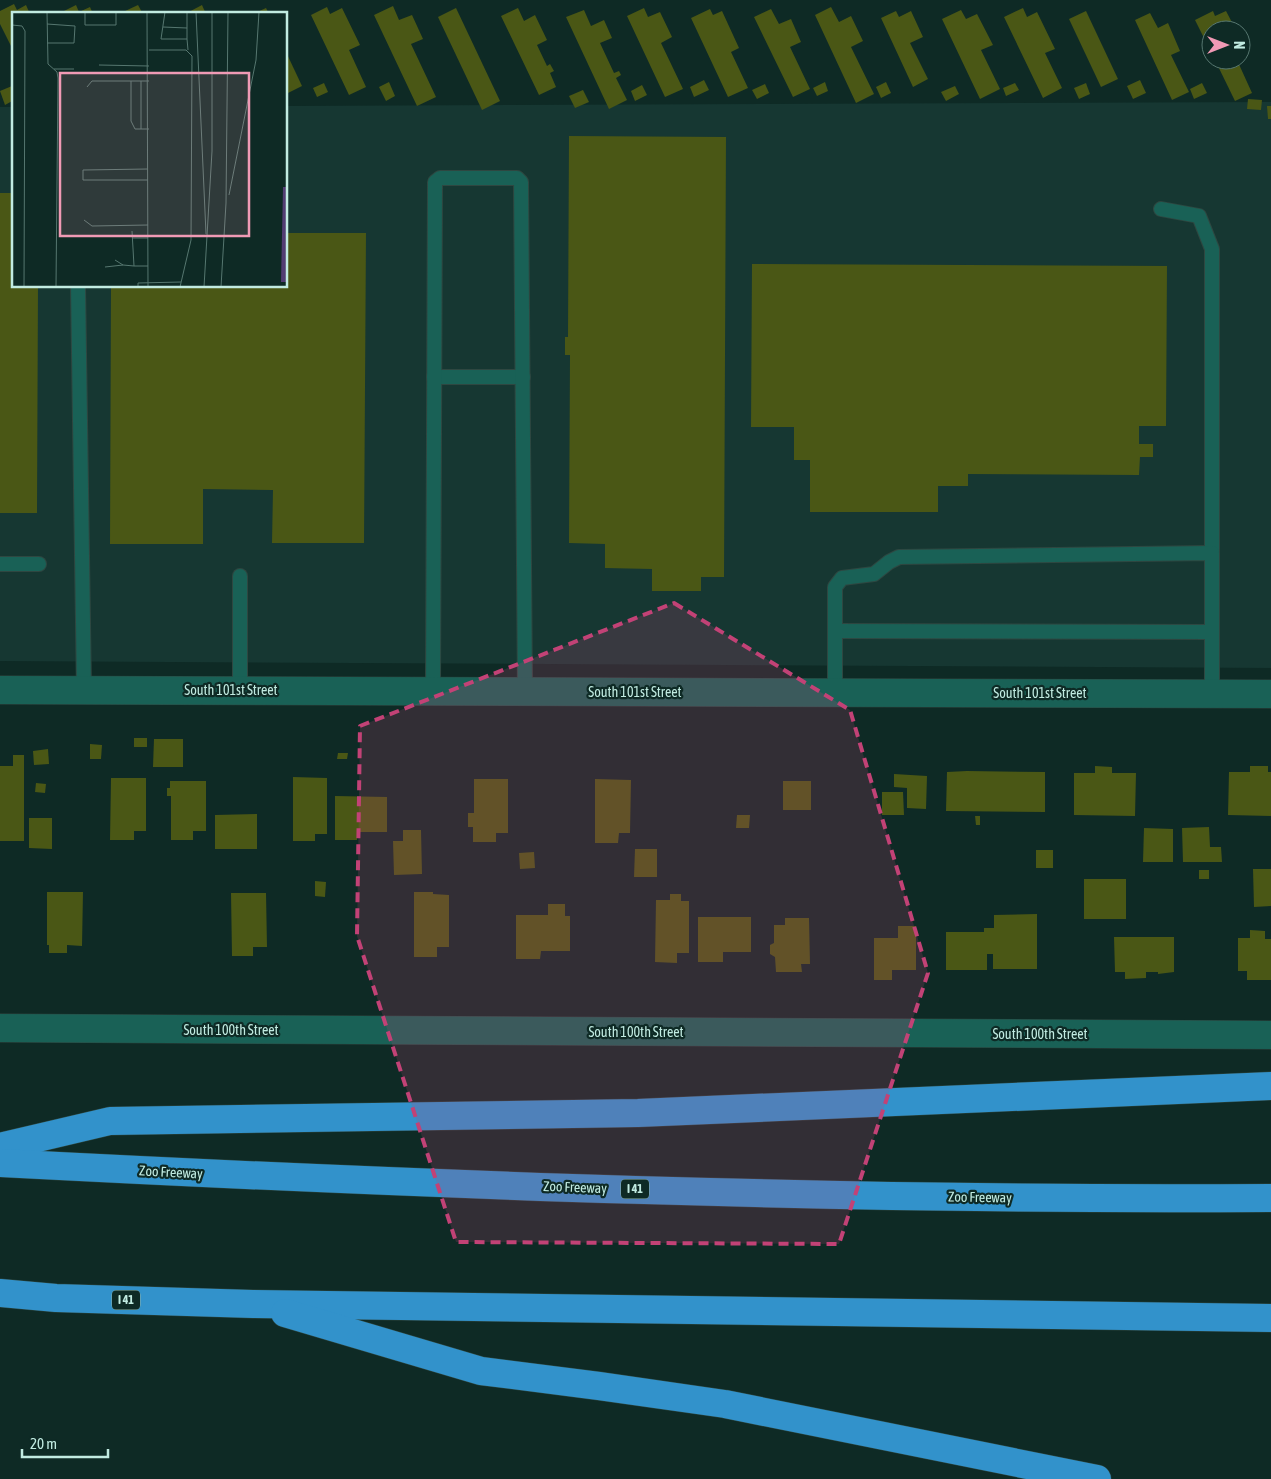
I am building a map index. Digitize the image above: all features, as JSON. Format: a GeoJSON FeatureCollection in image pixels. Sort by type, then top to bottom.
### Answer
{"type":"FeatureCollection","features":[{"type":"Feature","properties":{"kind":"highway"},"geometry":{"type":"LineString","coordinates":[[0,1148],[110,1121],[638,1113],[1271,1086]]}},
{"type":"Feature","properties":{"kind":"highway","name":"Zoo Freeway"},"geometry":{"type":"LineString","coordinates":[[0,1163],[270,1177],[664,1190],[1091,1199],[1271,1198]]}},
{"type":"Feature","properties":{"kind":"highway","name":"I 41"},"geometry":{"type":"LineString","coordinates":[[0,1294],[56,1298],[253,1304],[1271,1318]]}},
{"type":"Feature","properties":{"kind":"highway"},"geometry":{"type":"LineString","coordinates":[[253,1304],[481,1371],[725,1404],[1097,1479]]}},
{"type":"Feature","properties":{"kind":"street","name":"South 101st Street"},"geometry":{"type":"LineString","coordinates":[[0,690],[1271,694]]}},
{"type":"Feature","properties":{"kind":"street","name":"South 100th Street"},"geometry":{"type":"LineString","coordinates":[[0,1028],[1271,1035]]}},
{"type":"Feature","properties":{"kind":"lane"},"geometry":{"type":"LineString","coordinates":[[433,692],[435,182],[440,178],[517,178],[522,182],[525,692]]}},
{"type":"Feature","properties":{"kind":"lane"},"geometry":{"type":"LineString","coordinates":[[1161,209],[1199,216],[1212,249],[1212,694]]}},
{"type":"Feature","properties":{"kind":"lane"},"geometry":{"type":"LineString","coordinates":[[78,288],[84,690]]}},
{"type":"Feature","properties":{"kind":"lane"},"geometry":{"type":"LineString","coordinates":[[434,377],[523,377]]}},
{"type":"Feature","properties":{"kind":"lane"},"geometry":{"type":"LineString","coordinates":[[835,693],[835,587],[842,578],[874,574],[899,557],[1212,553]]}},
{"type":"Feature","properties":{"kind":"lane"},"geometry":{"type":"LineString","coordinates":[[0,564],[39,564]]}},
{"type":"Feature","properties":{"kind":"lane"},"geometry":{"type":"LineString","coordinates":[[240,576],[240,690]]}},
{"type":"Feature","properties":{"kind":"lane"},"geometry":{"type":"LineString","coordinates":[[835,631],[1212,632]]}},
{"type":"Feature","properties":{"kind":"highlighted area"},"geometry":{"type":"Polygon","coordinates":[[[674,603],[850,710],[928,973],[839,1244],[456,1242],[357,936],[360,726],[674,603]]]}},
{"type":"Feature","properties":{"kind":"shaded area"},"geometry":{"type":"Polygon","coordinates":[[[1271,102],[1271,668],[0,661],[0,107],[12,107],[12,288],[288,288],[288,106],[1271,102]]]}},
{"type":"Feature","properties":{"kind":"building"},"geometry":{"type":"Polygon","coordinates":[[[14,4],[17,10],[26,5],[29,12],[12,12],[12,48],[0,24],[0,11],[14,4]]]}},
{"type":"Feature","properties":{"kind":"building"},"geometry":{"type":"Polygon","coordinates":[[[76,5],[79,12],[62,12],[76,5]]]}},
{"type":"Feature","properties":{"kind":"building"},"geometry":{"type":"Polygon","coordinates":[[[138,5],[142,12],[123,12],[138,5]]]}},
{"type":"Feature","properties":{"kind":"building"},"geometry":{"type":"Polygon","coordinates":[[[202,5],[205,12],[189,12],[202,5]]]}},
{"type":"Feature","properties":{"kind":"building"},"geometry":{"type":"Polygon","coordinates":[[[393,6],[399,20],[412,15],[423,39],[411,44],[436,97],[417,106],[374,15],[393,6]]]}},
{"type":"Feature","properties":{"kind":"building"},"geometry":{"type":"Polygon","coordinates":[[[90,7],[92,12],[79,12],[90,7]]]}},
{"type":"Feature","properties":{"kind":"building"},"geometry":{"type":"Polygon","coordinates":[[[327,7],[330,14],[342,8],[360,45],[349,50],[366,87],[349,95],[311,15],[327,7]]]}},
{"type":"Feature","properties":{"kind":"building"},"geometry":{"type":"Polygon","coordinates":[[[831,7],[839,22],[851,16],[863,41],[851,47],[874,94],[856,103],[815,15],[831,7]]]}},
{"type":"Feature","properties":{"kind":"building"},"geometry":{"type":"Polygon","coordinates":[[[266,8],[268,12],[257,12],[266,8]]]}},
{"type":"Feature","properties":{"kind":"building"},"geometry":{"type":"Polygon","coordinates":[[[456,8],[500,101],[482,110],[438,17],[456,8]]]}},
{"type":"Feature","properties":{"kind":"building"},"geometry":{"type":"Polygon","coordinates":[[[518,8],[524,21],[535,15],[547,40],[537,45],[547,66],[550,64],[554,71],[550,73],[556,87],[539,95],[501,16],[518,8]]]}},
{"type":"Feature","properties":{"kind":"building"},"geometry":{"type":"Polygon","coordinates":[[[644,8],[648,17],[660,12],[672,37],[661,43],[683,89],[665,97],[627,16],[644,8]]]}},
{"type":"Feature","properties":{"kind":"building"},"geometry":{"type":"Polygon","coordinates":[[[1023,8],[1027,17],[1037,12],[1055,49],[1045,53],[1062,88],[1043,98],[1004,17],[1023,8]]]}},
{"type":"Feature","properties":{"kind":"building"},"geometry":{"type":"Polygon","coordinates":[[[710,9],[713,15],[722,11],[739,48],[731,52],[748,88],[728,97],[691,18],[710,9]]]}},
{"type":"Feature","properties":{"kind":"building"},"geometry":{"type":"Polygon","coordinates":[[[771,9],[779,24],[791,19],[801,42],[790,47],[810,89],[793,97],[754,17],[771,9]]]}},
{"type":"Feature","properties":{"kind":"building"},"geometry":{"type":"Polygon","coordinates":[[[584,10],[591,26],[604,20],[612,38],[600,43],[614,73],[619,71],[621,75],[616,78],[627,100],[609,109],[566,17],[584,10]]]}},
{"type":"Feature","properties":{"kind":"building"},"geometry":{"type":"Polygon","coordinates":[[[961,10],[966,19],[977,14],[993,45],[981,50],[1000,89],[980,99],[942,19],[961,10]]]}},
{"type":"Feature","properties":{"kind":"building"},"geometry":{"type":"Polygon","coordinates":[[[896,11],[899,17],[911,11],[923,37],[910,43],[928,79],[913,87],[881,18],[896,11]]]}},
{"type":"Feature","properties":{"kind":"building"},"geometry":{"type":"Polygon","coordinates":[[[1086,11],[1118,79],[1101,87],[1069,19],[1086,11]]]}},
{"type":"Feature","properties":{"kind":"building"},"geometry":{"type":"Polygon","coordinates":[[[1213,11],[1215,16],[1226,11],[1231,20],[1201,20],[1201,32],[1195,20],[1213,11]]]}},
{"type":"Feature","properties":{"kind":"building"},"geometry":{"type":"Polygon","coordinates":[[[1150,13],[1158,28],[1168,23],[1180,51],[1171,55],[1189,92],[1172,100],[1135,20],[1150,13]]]}},
{"type":"Feature","properties":{"kind":"building"},"geometry":{"type":"Polygon","coordinates":[[[288,56],[302,86],[288,93],[288,56]]]}},
{"type":"Feature","properties":{"kind":"building"},"geometry":{"type":"Polygon","coordinates":[[[1220,70],[1242,70],[1252,93],[1235,101],[1220,70]]]}},
{"type":"Feature","properties":{"kind":"building"},"geometry":{"type":"Polygon","coordinates":[[[704,80],[709,90],[694,97],[690,87],[704,80]]]}},
{"type":"Feature","properties":{"kind":"building"},"geometry":{"type":"Polygon","coordinates":[[[1140,80],[1146,93],[1133,99],[1127,86],[1140,80]]]}},
{"type":"Feature","properties":{"kind":"building"},"geometry":{"type":"Polygon","coordinates":[[[389,82],[395,96],[386,101],[379,87],[389,82]]]}},
{"type":"Feature","properties":{"kind":"building"},"geometry":{"type":"Polygon","coordinates":[[[825,82],[828,91],[817,96],[813,88],[825,82]]]}},
{"type":"Feature","properties":{"kind":"building"},"geometry":{"type":"Polygon","coordinates":[[[886,82],[891,93],[881,98],[876,87],[886,82]]]}},
{"type":"Feature","properties":{"kind":"building"},"geometry":{"type":"Polygon","coordinates":[[[324,83],[328,92],[317,97],[313,88],[324,83]]]}},
{"type":"Feature","properties":{"kind":"building"},"geometry":{"type":"Polygon","coordinates":[[[1015,83],[1019,90],[1006,96],[1003,88],[1015,83]]]}},
{"type":"Feature","properties":{"kind":"building"},"geometry":{"type":"Polygon","coordinates":[[[1086,83],[1090,94],[1079,99],[1074,88],[1086,83]]]}},
{"type":"Feature","properties":{"kind":"building"},"geometry":{"type":"Polygon","coordinates":[[[1202,83],[1207,93],[1194,99],[1190,89],[1202,83]]]}},
{"type":"Feature","properties":{"kind":"building"},"geometry":{"type":"Polygon","coordinates":[[[765,84],[769,93],[757,99],[752,90],[765,84]]]}},
{"type":"Feature","properties":{"kind":"building"},"geometry":{"type":"Polygon","coordinates":[[[642,85],[647,95],[635,101],[631,91],[642,85]]]}},
{"type":"Feature","properties":{"kind":"building"},"geometry":{"type":"Polygon","coordinates":[[[12,86],[12,101],[5,105],[0,91],[12,86]]]}},
{"type":"Feature","properties":{"kind":"building"},"geometry":{"type":"Polygon","coordinates":[[[955,86],[959,94],[946,101],[941,92],[955,86]]]}},
{"type":"Feature","properties":{"kind":"building"},"geometry":{"type":"Polygon","coordinates":[[[583,90],[589,102],[575,108],[569,96],[583,90]]]}},
{"type":"Feature","properties":{"kind":"building"},"geometry":{"type":"Polygon","coordinates":[[[1248,99],[1262,100],[1261,110],[1247,109],[1248,99]]]}},
{"type":"Feature","properties":{"kind":"building"},"geometry":{"type":"Polygon","coordinates":[[[1267,106],[1271,106],[1271,119],[1268,119],[1267,106]]]}},
{"type":"Feature","properties":{"kind":"building"},"geometry":{"type":"Polygon","coordinates":[[[569,136],[726,137],[724,577],[701,577],[701,591],[652,591],[652,569],[605,568],[605,544],[569,543],[570,355],[565,355],[565,337],[568,337],[569,136]]]}},
{"type":"Feature","properties":{"kind":"building"},"geometry":{"type":"Polygon","coordinates":[[[0,193],[12,193],[12,288],[38,288],[37,513],[0,513],[0,193]]]}},
{"type":"Feature","properties":{"kind":"building"},"geometry":{"type":"Polygon","coordinates":[[[288,233],[366,233],[364,543],[272,543],[273,490],[203,489],[203,544],[110,544],[111,288],[288,288],[288,233]]]}},
{"type":"Feature","properties":{"kind":"building"},"geometry":{"type":"Polygon","coordinates":[[[752,264],[1167,266],[1166,426],[1139,426],[1139,444],[1153,444],[1153,457],[1140,457],[1139,475],[968,474],[968,486],[938,486],[938,512],[810,512],[810,460],[794,460],[794,427],[751,427],[752,264]]]}},
{"type":"Feature","properties":{"kind":"building"},"geometry":{"type":"Polygon","coordinates":[[[134,738],[147,738],[147,747],[134,747],[134,738]]]}},
{"type":"Feature","properties":{"kind":"building"},"geometry":{"type":"Polygon","coordinates":[[[154,739],[183,739],[183,767],[153,767],[154,739]]]}},
{"type":"Feature","properties":{"kind":"building"},"geometry":{"type":"Polygon","coordinates":[[[90,744],[102,745],[101,759],[90,759],[90,744]]]}},
{"type":"Feature","properties":{"kind":"building"},"geometry":{"type":"Polygon","coordinates":[[[48,749],[49,764],[34,765],[33,751],[48,749]]]}},
{"type":"Feature","properties":{"kind":"building"},"geometry":{"type":"Polygon","coordinates":[[[338,753],[348,753],[347,759],[337,759],[338,753]]]}},
{"type":"Feature","properties":{"kind":"building"},"geometry":{"type":"Polygon","coordinates":[[[13,755],[24,755],[24,841],[0,841],[0,766],[13,766],[13,755]]]}},
{"type":"Feature","properties":{"kind":"building"},"geometry":{"type":"Polygon","coordinates":[[[1095,766],[1112,767],[1112,773],[1136,773],[1135,816],[1074,815],[1074,773],[1095,773],[1095,766]]]}},
{"type":"Feature","properties":{"kind":"building"},"geometry":{"type":"Polygon","coordinates":[[[1250,766],[1268,766],[1268,772],[1271,772],[1271,816],[1228,815],[1229,772],[1250,772],[1250,766]]]}},
{"type":"Feature","properties":{"kind":"building"},"geometry":{"type":"Polygon","coordinates":[[[947,772],[1045,772],[1045,812],[946,811],[947,772]]]}},
{"type":"Feature","properties":{"kind":"building"},"geometry":{"type":"Polygon","coordinates":[[[894,774],[927,776],[926,809],[907,808],[907,788],[894,787],[894,774]]]}},
{"type":"Feature","properties":{"kind":"building"},"geometry":{"type":"Polygon","coordinates":[[[293,777],[327,778],[327,834],[315,834],[315,841],[293,841],[293,777]]]}},
{"type":"Feature","properties":{"kind":"building"},"geometry":{"type":"Polygon","coordinates":[[[111,778],[146,778],[146,831],[134,831],[134,840],[110,840],[111,778]]]}},
{"type":"Feature","properties":{"kind":"building"},"geometry":{"type":"Polygon","coordinates":[[[474,779],[508,779],[508,833],[496,833],[496,842],[473,842],[473,827],[468,827],[468,813],[474,813],[474,779]]]}},
{"type":"Feature","properties":{"kind":"building"},"geometry":{"type":"Polygon","coordinates":[[[595,779],[631,780],[630,833],[619,833],[618,843],[595,843],[595,779]]]}},
{"type":"Feature","properties":{"kind":"building"},"geometry":{"type":"Polygon","coordinates":[[[170,781],[206,781],[206,831],[193,831],[193,840],[171,840],[171,796],[167,796],[167,788],[170,788],[170,781]]]}},
{"type":"Feature","properties":{"kind":"building"},"geometry":{"type":"Polygon","coordinates":[[[783,781],[811,781],[811,810],[783,810],[783,781]]]}},
{"type":"Feature","properties":{"kind":"building"},"geometry":{"type":"Polygon","coordinates":[[[36,783],[46,784],[45,793],[35,792],[36,783]]]}},
{"type":"Feature","properties":{"kind":"building"},"geometry":{"type":"Polygon","coordinates":[[[882,792],[903,792],[904,815],[882,815],[882,792]]]}},
{"type":"Feature","properties":{"kind":"building"},"geometry":{"type":"Polygon","coordinates":[[[335,796],[387,797],[387,832],[357,832],[357,840],[335,840],[335,796]]]}},
{"type":"Feature","properties":{"kind":"building"},"geometry":{"type":"Polygon","coordinates":[[[257,814],[257,849],[215,849],[215,815],[257,814]]]}},
{"type":"Feature","properties":{"kind":"building"},"geometry":{"type":"Polygon","coordinates":[[[737,815],[750,815],[749,828],[736,828],[737,815]]]}},
{"type":"Feature","properties":{"kind":"building"},"geometry":{"type":"Polygon","coordinates":[[[975,816],[980,816],[980,825],[976,825],[975,816]]]}},
{"type":"Feature","properties":{"kind":"building"},"geometry":{"type":"Polygon","coordinates":[[[29,818],[52,818],[52,849],[29,848],[29,818]]]}},
{"type":"Feature","properties":{"kind":"building"},"geometry":{"type":"Polygon","coordinates":[[[1209,827],[1210,847],[1221,847],[1222,862],[1183,862],[1182,828],[1209,827]]]}},
{"type":"Feature","properties":{"kind":"building"},"geometry":{"type":"Polygon","coordinates":[[[1144,828],[1173,829],[1173,862],[1143,862],[1144,828]]]}},
{"type":"Feature","properties":{"kind":"building"},"geometry":{"type":"Polygon","coordinates":[[[403,830],[421,830],[422,874],[394,875],[393,841],[403,841],[403,830]]]}},
{"type":"Feature","properties":{"kind":"building"},"geometry":{"type":"Polygon","coordinates":[[[635,849],[657,849],[657,877],[634,877],[635,849]]]}},
{"type":"Feature","properties":{"kind":"building"},"geometry":{"type":"Polygon","coordinates":[[[1036,850],[1053,850],[1053,868],[1036,868],[1036,850]]]}},
{"type":"Feature","properties":{"kind":"building"},"geometry":{"type":"Polygon","coordinates":[[[534,852],[535,868],[520,869],[519,853],[534,852]]]}},
{"type":"Feature","properties":{"kind":"building"},"geometry":{"type":"Polygon","coordinates":[[[1253,869],[1271,869],[1271,906],[1254,907],[1253,869]]]}},
{"type":"Feature","properties":{"kind":"building"},"geometry":{"type":"Polygon","coordinates":[[[1199,870],[1209,870],[1209,879],[1199,879],[1199,870]]]}},
{"type":"Feature","properties":{"kind":"building"},"geometry":{"type":"Polygon","coordinates":[[[1084,879],[1126,879],[1126,919],[1084,919],[1084,879]]]}},
{"type":"Feature","properties":{"kind":"building"},"geometry":{"type":"Polygon","coordinates":[[[315,881],[326,882],[325,897],[315,896],[315,881]]]}},
{"type":"Feature","properties":{"kind":"building"},"geometry":{"type":"Polygon","coordinates":[[[47,892],[83,892],[82,946],[67,945],[67,953],[49,953],[49,945],[47,945],[47,892]]]}},
{"type":"Feature","properties":{"kind":"building"},"geometry":{"type":"Polygon","coordinates":[[[414,892],[433,892],[433,894],[449,895],[449,947],[437,947],[437,957],[414,957],[414,892]]]}},
{"type":"Feature","properties":{"kind":"building"},"geometry":{"type":"Polygon","coordinates":[[[231,893],[266,893],[267,947],[253,947],[253,956],[232,956],[231,893]]]}},
{"type":"Feature","properties":{"kind":"building"},"geometry":{"type":"Polygon","coordinates":[[[670,894],[681,894],[681,901],[689,901],[689,953],[677,953],[677,963],[655,962],[656,900],[670,900],[670,894]]]}},
{"type":"Feature","properties":{"kind":"building"},"geometry":{"type":"Polygon","coordinates":[[[548,904],[565,904],[565,916],[570,916],[570,951],[541,951],[540,959],[516,959],[516,915],[548,915],[548,904]]]}},
{"type":"Feature","properties":{"kind":"building"},"geometry":{"type":"Polygon","coordinates":[[[1037,914],[1037,969],[993,969],[993,954],[987,954],[987,970],[946,970],[946,932],[984,932],[984,928],[994,928],[994,915],[1037,914]]]}},
{"type":"Feature","properties":{"kind":"building"},"geometry":{"type":"Polygon","coordinates":[[[698,917],[751,917],[751,952],[723,952],[723,962],[698,962],[698,917]]]}},
{"type":"Feature","properties":{"kind":"building"},"geometry":{"type":"Polygon","coordinates":[[[785,918],[809,918],[810,964],[801,964],[802,972],[776,972],[775,957],[770,954],[770,945],[774,943],[774,925],[785,925],[785,918]]]}},
{"type":"Feature","properties":{"kind":"building"},"geometry":{"type":"Polygon","coordinates":[[[898,926],[916,926],[916,970],[892,970],[892,980],[874,980],[874,938],[898,938],[898,926]]]}},
{"type":"Feature","properties":{"kind":"building"},"geometry":{"type":"Polygon","coordinates":[[[1250,930],[1265,931],[1265,939],[1271,939],[1271,980],[1247,980],[1247,971],[1238,971],[1238,938],[1250,938],[1250,930]]]}},
{"type":"Feature","properties":{"kind":"building"},"geometry":{"type":"Polygon","coordinates":[[[1114,937],[1174,937],[1174,972],[1158,974],[1158,972],[1146,972],[1146,978],[1125,979],[1125,972],[1115,972],[1114,937]]]}}]}
